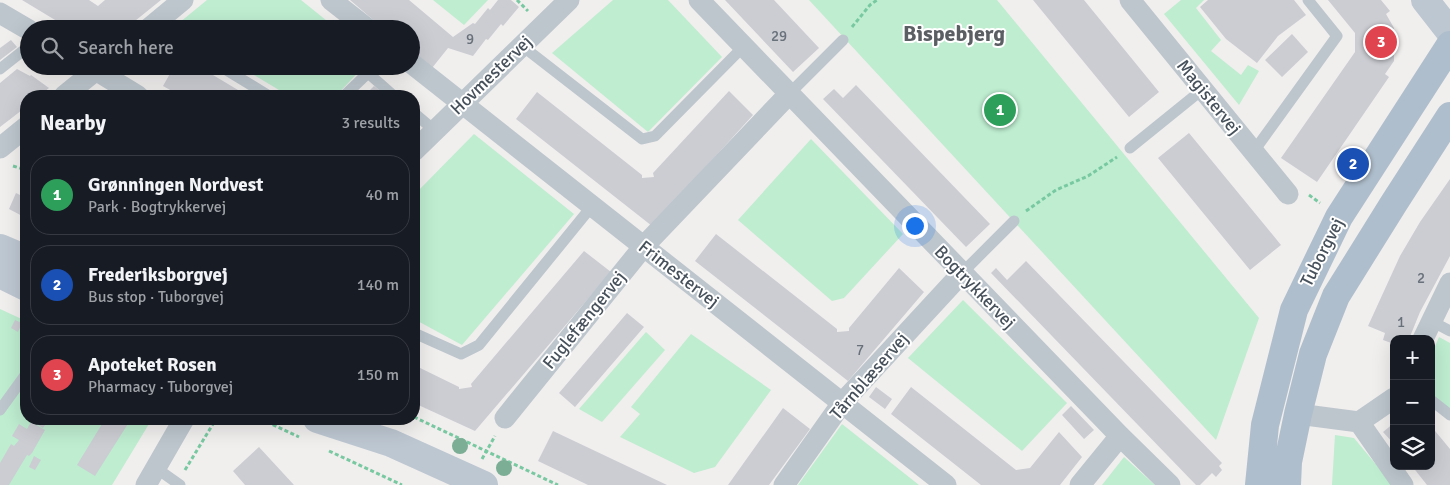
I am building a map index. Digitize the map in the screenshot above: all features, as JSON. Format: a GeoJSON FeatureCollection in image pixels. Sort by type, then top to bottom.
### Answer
{"type":"FeatureCollection","features":[{"type":"Feature","properties":{"kind":"main road","name":"Tuborgvej"},"geometry":{"type":"LineString","coordinates":[[1259,485],[1264,425],[1294,310],[1339,217],[1450,45]]}},
{"type":"Feature","properties":{"kind":"main road","name":"Tuborgvej"},"geometry":{"type":"LineString","coordinates":[[1287,485],[1288,462],[1313,354],[1336,296],[1450,116]]}},
{"type":"Feature","properties":{"kind":"street"},"geometry":{"type":"LineString","coordinates":[[162,20],[183,0]]}},
{"type":"Feature","properties":{"kind":"street"},"geometry":{"type":"LineString","coordinates":[[331,0],[357,20]]}},
{"type":"Feature","properties":{"kind":"street","name":"Hovmestervej"},"geometry":{"type":"LineString","coordinates":[[420,145],[569,0]]}},
{"type":"Feature","properties":{"kind":"street","name":"Bogtrykkervej"},"geometry":{"type":"LineString","coordinates":[[699,0],[1120,436],[1170,485]]}},
{"type":"Feature","properties":{"kind":"street"},"geometry":{"type":"LineString","coordinates":[[1425,0],[1450,32]]}},
{"type":"Feature","properties":{"kind":"street","name":"Magistervej"},"geometry":{"type":"LineString","coordinates":[[1137,2],[1203,89],[1288,194]]}},
{"type":"Feature","properties":{"kind":"street"},"geometry":{"type":"LineString","coordinates":[[0,13],[20,25]]}},
{"type":"Feature","properties":{"kind":"street","name":"Frimestervej"},"geometry":{"type":"LineString","coordinates":[[420,70],[946,485]]}},
{"type":"Feature","properties":{"kind":"street"},"geometry":{"type":"LineString","coordinates":[[71,90],[87,75]]}},
{"type":"Feature","properties":{"kind":"street"},"geometry":{"type":"LineString","coordinates":[[106,75],[129,90]]}},
{"type":"Feature","properties":{"kind":"street","name":"Fuglefængervej"},"geometry":{"type":"LineString","coordinates":[[505,418],[644,246],[789,94]]}},
{"type":"Feature","properties":{"kind":"street"},"geometry":{"type":"LineString","coordinates":[[0,148],[20,132]]}},
{"type":"Feature","properties":{"kind":"street"},"geometry":{"type":"LineString","coordinates":[[0,248],[20,256]]}},
{"type":"Feature","properties":{"kind":"street","name":"Tårnblæservej"},"geometry":{"type":"LineString","coordinates":[[784,485],[842,403],[962,273]]}},
{"type":"Feature","properties":{"kind":"street"},"geometry":{"type":"LineString","coordinates":[[0,274],[20,284]]}},
{"type":"Feature","properties":{"kind":"street"},"geometry":{"type":"LineString","coordinates":[[1427,330],[1450,283]]}},
{"type":"Feature","properties":{"kind":"street"},"geometry":{"type":"LineString","coordinates":[[1298,414],[1360,422],[1390,401]]}},
{"type":"Feature","properties":{"kind":"street"},"geometry":{"type":"LineString","coordinates":[[1360,422],[1403,485]]}},
{"type":"Feature","properties":{"kind":"street"},"geometry":{"type":"LineString","coordinates":[[151,476],[181,425]]}},
{"type":"Feature","properties":{"kind":"street"},"geometry":{"type":"LineString","coordinates":[[363,425],[391,443],[478,482]]}},
{"type":"Feature","properties":{"kind":"street"},"geometry":{"type":"LineString","coordinates":[[311,429],[391,443]]}},
{"type":"Feature","properties":{"kind":"street"},"geometry":{"type":"LineString","coordinates":[[1080,485],[1120,436]]}},
{"type":"Feature","properties":{"kind":"lane"},"geometry":{"type":"LineString","coordinates":[[1254,151],[1337,36],[1308,0]]}},
{"type":"Feature","properties":{"kind":"lane"},"geometry":{"type":"LineString","coordinates":[[789,94],[843,40]]}},
{"type":"Feature","properties":{"kind":"lane"},"geometry":{"type":"LineString","coordinates":[[521,45],[642,139],[655,136],[743,46]]}},
{"type":"Feature","properties":{"kind":"lane"},"geometry":{"type":"LineString","coordinates":[[0,69],[20,53]]}},
{"type":"Feature","properties":{"kind":"lane"},"geometry":{"type":"LineString","coordinates":[[235,75],[259,90]]}},
{"type":"Feature","properties":{"kind":"lane"},"geometry":{"type":"LineString","coordinates":[[350,90],[366,75]]}},
{"type":"Feature","properties":{"kind":"lane"},"geometry":{"type":"LineString","coordinates":[[370,75],[387,90]]}},
{"type":"Feature","properties":{"kind":"lane"},"geometry":{"type":"LineString","coordinates":[[1130,148],[1203,89]]}},
{"type":"Feature","properties":{"kind":"lane"},"geometry":{"type":"LineString","coordinates":[[420,118],[434,130]]}},
{"type":"Feature","properties":{"kind":"lane"},"geometry":{"type":"LineString","coordinates":[[420,336],[461,354],[479,345],[592,206]]}},
{"type":"Feature","properties":{"kind":"lane"},"geometry":{"type":"LineString","coordinates":[[962,273],[1014,221]]}},
{"type":"Feature","properties":{"kind":"lane"},"geometry":{"type":"LineString","coordinates":[[1427,330],[1450,330]]}},
{"type":"Feature","properties":{"kind":"lane"},"geometry":{"type":"LineString","coordinates":[[0,410],[20,382]]}},
{"type":"Feature","properties":{"kind":"lane"},"geometry":{"type":"LineString","coordinates":[[1435,403],[1450,415]]}},
{"type":"Feature","properties":{"kind":"lane"},"geometry":{"type":"LineString","coordinates":[[151,476],[178,484]]}},
{"type":"Feature","properties":{"kind":"path"},"geometry":{"type":"LineString","coordinates":[[843,40],[870,4],[877,0]]}},
{"type":"Feature","properties":{"kind":"path"},"geometry":{"type":"LineString","coordinates":[[1014,221],[1056,190],[1088,176],[1130,148]]}},
{"type":"Feature","properties":{"kind":"path"},"geometry":{"type":"LineString","coordinates":[[478,482],[486,451],[505,418]]}},
{"type":"Feature","properties":{"kind":"path"},"geometry":{"type":"LineString","coordinates":[[420,420],[558,485]]}},
{"type":"Feature","properties":{"kind":"path"},"geometry":{"type":"LineString","coordinates":[[178,484],[212,425]]}},
{"type":"Feature","properties":{"kind":"path"},"geometry":{"type":"LineString","coordinates":[[291,425],[311,429]]}},
{"type":"Feature","properties":{"kind":"path"},"geometry":{"type":"LineString","coordinates":[[323,448],[402,485]]}},
{"type":"Feature","properties":{"kind":"green space"},"geometry":{"type":"Polygon","coordinates":[[[207,0],[301,0],[326,20],[183,20],[207,0]]]}},
{"type":"Feature","properties":{"kind":"green space"},"geometry":{"type":"Polygon","coordinates":[[[433,0],[488,0],[464,25],[433,0]]]}},
{"type":"Feature","properties":{"kind":"green space"},"geometry":{"type":"Polygon","coordinates":[[[613,0],[668,0],[722,57],[648,132],[552,53],[613,0]]]}},
{"type":"Feature","properties":{"kind":"green space"},"geometry":{"type":"Polygon","coordinates":[[[809,0],[997,0],[1259,318],[1216,440],[809,0]]]}},
{"type":"Feature","properties":{"kind":"green space"},"geometry":{"type":"Polygon","coordinates":[[[1181,0],[1204,0],[1196,8],[1221,40],[1211,51],[1241,75],[1248,65],[1259,71],[1239,105],[1164,14],[1181,0]]]}},
{"type":"Feature","properties":{"kind":"green space"},"geometry":{"type":"Polygon","coordinates":[[[254,75],[356,75],[342,90],[279,90],[254,75]]]}},
{"type":"Feature","properties":{"kind":"green space"},"geometry":{"type":"Polygon","coordinates":[[[474,134],[574,214],[462,345],[420,322],[420,189],[474,134]]]}},
{"type":"Feature","properties":{"kind":"green space"},"geometry":{"type":"Polygon","coordinates":[[[811,139],[903,234],[844,298],[832,301],[738,220],[811,139]]]}},
{"type":"Feature","properties":{"kind":"green space"},"geometry":{"type":"Polygon","coordinates":[[[963,300],[1067,403],[1022,451],[908,358],[963,300]]]}},
{"type":"Feature","properties":{"kind":"green space"},"geometry":{"type":"Polygon","coordinates":[[[0,309],[20,318],[20,425],[148,425],[112,485],[0,485],[0,309]]]}},
{"type":"Feature","properties":{"kind":"green space"},"geometry":{"type":"Polygon","coordinates":[[[646,332],[665,350],[602,422],[579,409],[646,332]]]}},
{"type":"Feature","properties":{"kind":"green space"},"geometry":{"type":"Polygon","coordinates":[[[691,334],[771,390],[715,467],[694,473],[620,437],[640,414],[631,407],[691,334]]]}},
{"type":"Feature","properties":{"kind":"green space"},"geometry":{"type":"Polygon","coordinates":[[[1439,337],[1450,343],[1450,412],[1435,397],[1435,346],[1439,337]]]}},
{"type":"Feature","properties":{"kind":"green space"},"geometry":{"type":"Polygon","coordinates":[[[842,424],[919,485],[798,485],[842,424]]]}},
{"type":"Feature","properties":{"kind":"green space"},"geometry":{"type":"Polygon","coordinates":[[[1335,435],[1354,438],[1393,485],[1332,485],[1335,435]]]}},
{"type":"Feature","properties":{"kind":"green space"},"geometry":{"type":"Polygon","coordinates":[[[1124,457],[1155,485],[1102,485],[1124,457]]]}},
{"type":"Feature","properties":{"kind":"building"},"geometry":{"type":"Polygon","coordinates":[[[22,0],[89,0],[98,6],[105,0],[161,0],[136,20],[55,20],[22,0]]]}},
{"type":"Feature","properties":{"kind":"building"},"geometry":{"type":"Polygon","coordinates":[[[350,0],[409,0],[453,37],[473,23],[475,24],[488,8],[490,10],[498,0],[511,0],[519,7],[503,26],[501,24],[488,40],[486,39],[473,56],[448,48],[432,68],[420,58],[420,20],[373,20],[350,0]]]}},
{"type":"Feature","properties":{"kind":"building"},"geometry":{"type":"Polygon","coordinates":[[[725,0],[774,0],[819,48],[793,72],[725,0]]]}},
{"type":"Feature","properties":{"kind":"building"},"geometry":{"type":"Polygon","coordinates":[[[1033,0],[1084,0],[1159,92],[1129,117],[1033,0]]]}},
{"type":"Feature","properties":{"kind":"building"},"geometry":{"type":"Polygon","coordinates":[[[1208,0],[1294,0],[1306,15],[1278,36],[1257,63],[1226,39],[1200,7],[1208,0]]]}},
{"type":"Feature","properties":{"kind":"building"},"geometry":{"type":"Polygon","coordinates":[[[1328,0],[1381,0],[1390,11],[1386,14],[1394,28],[1394,61],[1385,74],[1389,77],[1317,182],[1281,158],[1355,52],[1355,33],[1328,0]]]}},
{"type":"Feature","properties":{"kind":"building"},"geometry":{"type":"Polygon","coordinates":[[[1292,34],[1308,52],[1282,77],[1265,60],[1292,34]]]}},
{"type":"Feature","properties":{"kind":"building"},"geometry":{"type":"Polygon","coordinates":[[[11,40],[17,47],[0,60],[0,48],[11,40]]]}},
{"type":"Feature","properties":{"kind":"building"},"geometry":{"type":"Polygon","coordinates":[[[17,69],[20,71],[20,75],[31,75],[49,88],[46,90],[20,90],[20,112],[0,127],[0,83],[17,69]]]}},
{"type":"Feature","properties":{"kind":"building"},"geometry":{"type":"Polygon","coordinates":[[[169,75],[213,75],[238,90],[170,90],[163,86],[169,75]]]}},
{"type":"Feature","properties":{"kind":"building"},"geometry":{"type":"Polygon","coordinates":[[[856,85],[990,224],[966,247],[823,99],[834,89],[843,98],[856,85]]]}},
{"type":"Feature","properties":{"kind":"building"},"geometry":{"type":"Polygon","coordinates":[[[374,86],[379,90],[370,90],[374,86]]]}},
{"type":"Feature","properties":{"kind":"building"},"geometry":{"type":"Polygon","coordinates":[[[729,91],[753,115],[652,226],[516,119],[537,92],[642,175],[642,178],[654,177],[653,173],[729,91]]]}},
{"type":"Feature","properties":{"kind":"building"},"geometry":{"type":"Polygon","coordinates":[[[1189,133],[1281,245],[1250,270],[1158,158],[1189,133]]]}},
{"type":"Feature","properties":{"kind":"building"},"geometry":{"type":"Polygon","coordinates":[[[1450,179],[1450,256],[1420,312],[1411,335],[1390,335],[1390,343],[1383,340],[1385,333],[1368,326],[1400,256],[1420,222],[1450,179]]]}},
{"type":"Feature","properties":{"kind":"building"},"geometry":{"type":"Polygon","coordinates":[[[16,193],[20,195],[20,215],[9,209],[16,193]]]}},
{"type":"Feature","properties":{"kind":"building"},"geometry":{"type":"Polygon","coordinates":[[[716,234],[837,329],[837,332],[849,331],[849,328],[899,268],[924,292],[848,381],[695,261],[716,234]]]}},
{"type":"Feature","properties":{"kind":"building"},"geometry":{"type":"Polygon","coordinates":[[[584,251],[611,272],[475,431],[420,406],[420,368],[459,387],[459,389],[472,387],[471,384],[584,251]]]}},
{"type":"Feature","properties":{"kind":"building"},"geometry":{"type":"Polygon","coordinates":[[[1026,261],[1222,463],[1219,466],[1222,470],[1216,477],[1212,473],[1200,485],[1196,485],[991,273],[996,268],[1007,280],[1026,261]]]}},
{"type":"Feature","properties":{"kind":"building"},"geometry":{"type":"Polygon","coordinates":[[[627,313],[644,327],[575,407],[559,393],[627,313]]]}},
{"type":"Feature","properties":{"kind":"building"},"geometry":{"type":"Polygon","coordinates":[[[15,320],[20,322],[18,332],[11,328],[15,320]]]}},
{"type":"Feature","properties":{"kind":"building"},"geometry":{"type":"Polygon","coordinates":[[[876,387],[892,399],[885,409],[869,397],[876,387]]]}},
{"type":"Feature","properties":{"kind":"building"},"geometry":{"type":"Polygon","coordinates":[[[911,387],[1016,470],[1030,468],[1059,432],[1082,457],[1060,485],[981,485],[891,414],[911,387]]]}},
{"type":"Feature","properties":{"kind":"building"},"geometry":{"type":"Polygon","coordinates":[[[1071,406],[1094,430],[1084,439],[1062,415],[1071,406]]]}},
{"type":"Feature","properties":{"kind":"building"},"geometry":{"type":"Polygon","coordinates":[[[783,408],[810,429],[769,485],[728,485],[783,408]]]}},
{"type":"Feature","properties":{"kind":"building"},"geometry":{"type":"Polygon","coordinates":[[[19,424],[27,429],[29,425],[36,425],[45,430],[32,453],[29,456],[27,455],[9,485],[0,485],[0,463],[11,444],[14,446],[19,440],[12,436],[19,424]]]}},
{"type":"Feature","properties":{"kind":"building"},"geometry":{"type":"Polygon","coordinates":[[[101,425],[127,425],[95,476],[77,465],[101,425]]]}},
{"type":"Feature","properties":{"kind":"building"},"geometry":{"type":"Polygon","coordinates":[[[1390,426],[1390,440],[1383,432],[1390,426]]]}},
{"type":"Feature","properties":{"kind":"building"},"geometry":{"type":"Polygon","coordinates":[[[553,431],[667,485],[588,485],[538,461],[553,431]]]}},
{"type":"Feature","properties":{"kind":"building"},"geometry":{"type":"Polygon","coordinates":[[[1435,431],[1450,449],[1450,485],[1427,485],[1415,470],[1435,470],[1435,431]]]}},
{"type":"Feature","properties":{"kind":"building"},"geometry":{"type":"Polygon","coordinates":[[[259,447],[294,485],[245,485],[233,471],[259,447]]]}},
{"type":"Feature","properties":{"kind":"building"},"geometry":{"type":"Polygon","coordinates":[[[34,456],[41,460],[35,470],[29,467],[34,456]]]}},
{"type":"Feature","properties":{"kind":"place","name":"Apoteket Rosen"},"geometry":{"type":"Point","coordinates":[1381,42]}},
{"type":"Feature","properties":{"kind":"place","name":"Grønningen Nordvest"},"geometry":{"type":"Point","coordinates":[1000,110]}},
{"type":"Feature","properties":{"kind":"place","name":"Frederiksborgvej"},"geometry":{"type":"Point","coordinates":[1353,164]}},
{"type":"Feature","properties":{"kind":"district","name":"Bispebjerg"},"geometry":{"type":"Point","coordinates":[954,33]}}]}
